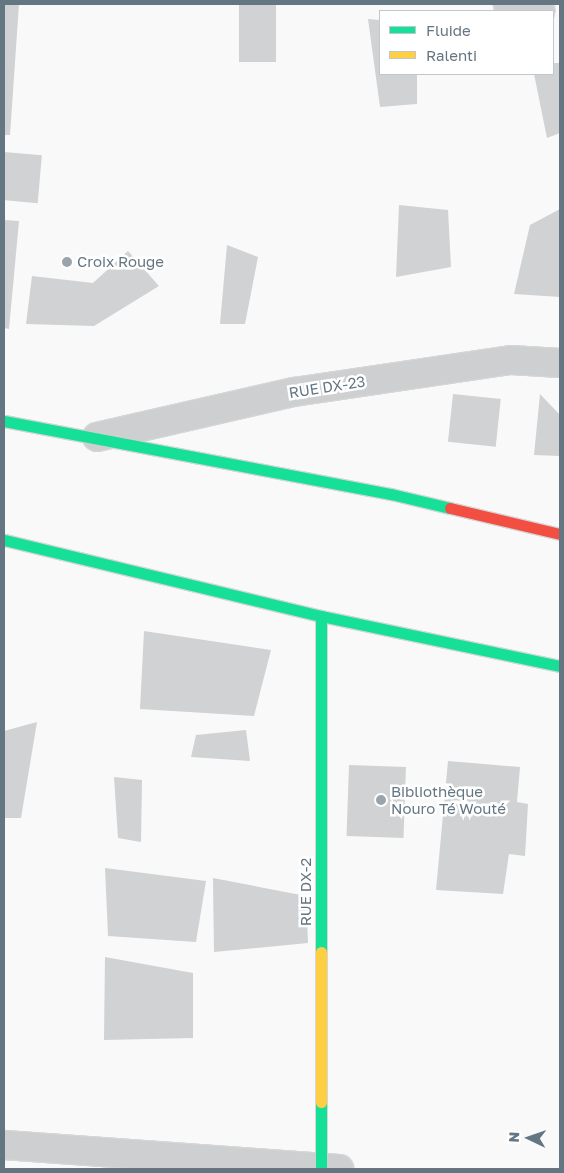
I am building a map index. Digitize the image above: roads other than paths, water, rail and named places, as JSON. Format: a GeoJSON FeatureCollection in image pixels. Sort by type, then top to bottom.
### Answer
{"type":"FeatureCollection","features":[{"type":"Feature","properties":{"kind":"street"},"geometry":{"type":"LineString","coordinates":[[508,4],[535,10]]}},
{"type":"Feature","properties":{"kind":"street","name":"RUE DX-23"},"geometry":{"type":"LineString","coordinates":[[96,437],[294,392],[511,360],[560,362]]}},
{"type":"Feature","properties":{"kind":"street"},"geometry":{"type":"LineString","coordinates":[[4,421],[391,494],[560,534]]}},
{"type":"Feature","properties":{"kind":"street"},"geometry":{"type":"LineString","coordinates":[[4,540],[321,616],[560,666]]}},
{"type":"Feature","properties":{"kind":"street","name":"RUE DX-2"},"geometry":{"type":"LineString","coordinates":[[321,616],[330,1169]]}},
{"type":"Feature","properties":{"kind":"street"},"geometry":{"type":"LineString","coordinates":[[4,1145],[330,1169]]}},
{"type":"Feature","properties":{"kind":"place","name":"Croix Rouge"},"geometry":{"type":"Point","coordinates":[67,262]}},
{"type":"Feature","properties":{"kind":"place","name":"Bibliothèque Nouro Té Wouté"},"geometry":{"type":"Point","coordinates":[381,800]}}]}
